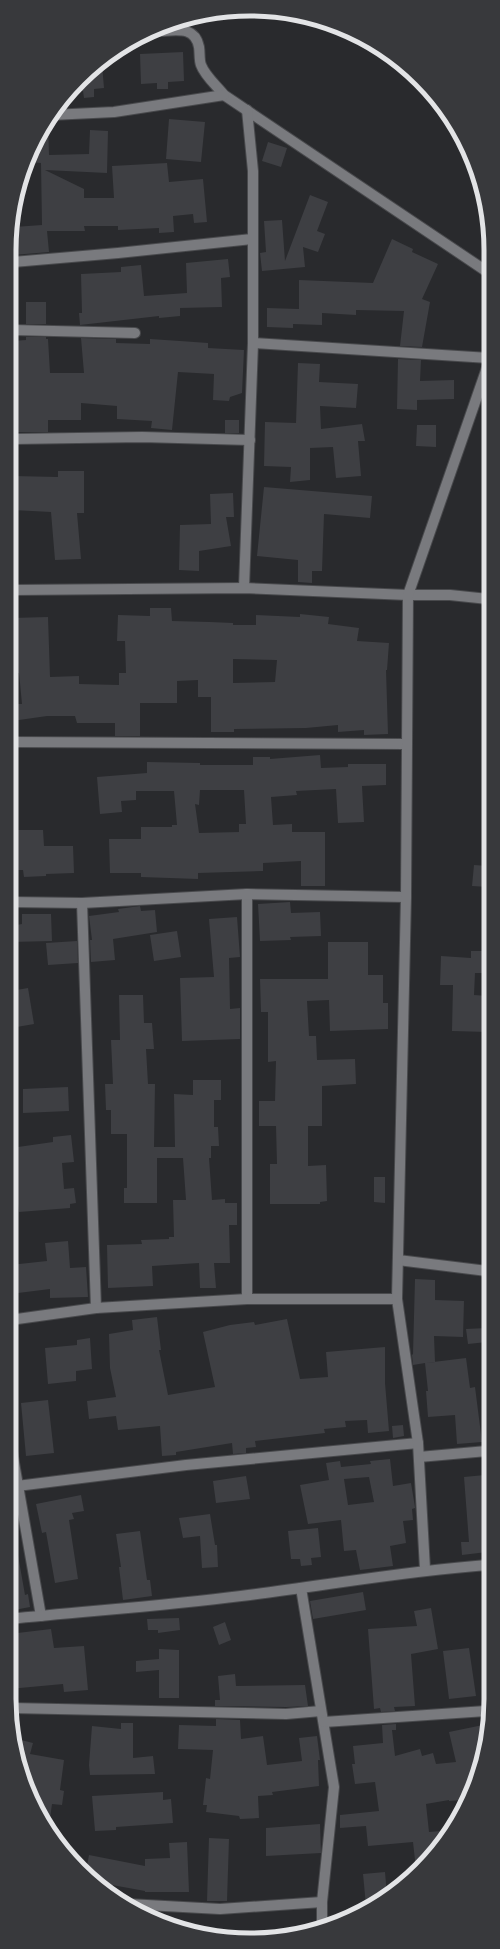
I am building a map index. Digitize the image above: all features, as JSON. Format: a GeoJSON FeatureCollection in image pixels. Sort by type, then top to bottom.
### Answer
{"type":"FeatureCollection","features":[{"type":"Feature","properties":{"kind":"street"},"geometry":{"type":"LineString","coordinates":[[170,30],[191,32],[196,37],[201,65],[224,95],[484,270]]}},
{"type":"Feature","properties":{"kind":"street"},"geometry":{"type":"LineString","coordinates":[[59,115],[114,112],[224,95]]}},
{"type":"Feature","properties":{"kind":"street"},"geometry":{"type":"LineString","coordinates":[[244,588],[253,343],[253,171],[247,110]]}},
{"type":"Feature","properties":{"kind":"street"},"geometry":{"type":"LineString","coordinates":[[16,262],[118,254],[252,239]]}},
{"type":"Feature","properties":{"kind":"street"},"geometry":{"type":"LineString","coordinates":[[16,330],[135,334]]}},
{"type":"Feature","properties":{"kind":"street"},"geometry":{"type":"LineString","coordinates":[[253,343],[484,358]]}},
{"type":"Feature","properties":{"kind":"street"},"geometry":{"type":"LineString","coordinates":[[425,1569],[418,1443],[397,1299],[406,897],[408,595],[484,376]]}},
{"type":"Feature","properties":{"kind":"street"},"geometry":{"type":"LineString","coordinates":[[16,439],[142,437],[250,440]]}},
{"type":"Feature","properties":{"kind":"street"},"geometry":{"type":"LineString","coordinates":[[16,590],[244,588],[408,595],[450,595],[484,599]]}},
{"type":"Feature","properties":{"kind":"street"},"geometry":{"type":"LineString","coordinates":[[16,742],[406,744]]}},
{"type":"Feature","properties":{"kind":"street"},"geometry":{"type":"LineString","coordinates":[[16,902],[82,903],[247,894],[406,897]]}},
{"type":"Feature","properties":{"kind":"street"},"geometry":{"type":"LineString","coordinates":[[247,894],[247,1299]]}},
{"type":"Feature","properties":{"kind":"street"},"geometry":{"type":"LineString","coordinates":[[82,903],[96,1308]]}},
{"type":"Feature","properties":{"kind":"street"},"geometry":{"type":"LineString","coordinates":[[398,1260],[484,1271]]}},
{"type":"Feature","properties":{"kind":"street"},"geometry":{"type":"LineString","coordinates":[[16,1319],[96,1308],[247,1299],[397,1299]]}},
{"type":"Feature","properties":{"kind":"street"},"geometry":{"type":"LineString","coordinates":[[17,1486],[186,1465],[418,1443]]}},
{"type":"Feature","properties":{"kind":"street"},"geometry":{"type":"LineString","coordinates":[[419,1456],[484,1451]]}},
{"type":"Feature","properties":{"kind":"street"},"geometry":{"type":"LineString","coordinates":[[16,1482],[41,1616]]}},
{"type":"Feature","properties":{"kind":"street"},"geometry":{"type":"LineString","coordinates":[[16,1618],[174,1604],[301,1588],[425,1569],[484,1565]]}},
{"type":"Feature","properties":{"kind":"street"},"geometry":{"type":"LineString","coordinates":[[301,1588],[334,1787],[322,1902],[322,1922]]}},
{"type":"Feature","properties":{"kind":"street"},"geometry":{"type":"LineString","coordinates":[[17,1708],[286,1714],[321,1711]]}},
{"type":"Feature","properties":{"kind":"street"},"geometry":{"type":"LineString","coordinates":[[324,1722],[483,1711]]}},
{"type":"Feature","properties":{"kind":"street"},"geometry":{"type":"LineString","coordinates":[[138,1905],[220,1909],[322,1902]]}},
{"type":"Feature","properties":{"kind":"building"},"geometry":{"type":"Polygon","coordinates":[[[183,52],[184,81],[168,82],[168,89],[157,89],[157,83],[141,84],[140,54],[183,52]]]}},
{"type":"Feature","properties":{"kind":"building"},"geometry":{"type":"Polygon","coordinates":[[[102,69],[104,88],[94,89],[94,97],[84,98],[83,91],[79,91],[102,69]]]}},
{"type":"Feature","properties":{"kind":"building"},"geometry":{"type":"Polygon","coordinates":[[[169,119],[205,122],[201,162],[166,159],[169,119]]]}},
{"type":"Feature","properties":{"kind":"building"},"geometry":{"type":"Polygon","coordinates":[[[90,130],[108,131],[107,173],[45,170],[84,189],[84,198],[114,198],[112,166],[167,163],[169,182],[203,179],[207,222],[194,223],[193,214],[173,216],[174,232],[159,233],[159,228],[118,230],[118,226],[84,226],[85,231],[47,231],[49,252],[16,255],[18,227],[42,225],[41,163],[33,162],[48,131],[49,155],[89,154],[90,130]]]}},
{"type":"Feature","properties":{"kind":"building"},"geometry":{"type":"Polygon","coordinates":[[[268,142],[287,148],[281,167],[262,161],[268,142]]]}},
{"type":"Feature","properties":{"kind":"building"},"geometry":{"type":"Polygon","coordinates":[[[310,195],[328,202],[317,231],[325,234],[318,252],[303,247],[305,267],[262,271],[260,253],[266,252],[264,221],[282,220],[285,261],[310,195]]]}},
{"type":"Feature","properties":{"kind":"building"},"geometry":{"type":"Polygon","coordinates":[[[392,239],[413,249],[412,252],[438,264],[422,299],[430,302],[422,347],[400,346],[404,311],[356,310],[356,315],[322,313],[322,325],[293,324],[293,328],[267,327],[267,308],[299,309],[299,280],[373,283],[392,239]]]}},
{"type":"Feature","properties":{"kind":"building"},"geometry":{"type":"Polygon","coordinates":[[[228,259],[230,277],[221,278],[222,307],[180,308],[180,316],[159,318],[159,316],[80,325],[79,313],[82,313],[81,274],[121,272],[121,267],[141,265],[144,296],[187,293],[186,263],[228,259]]]}},
{"type":"Feature","properties":{"kind":"building"},"geometry":{"type":"Polygon","coordinates":[[[26,302],[46,302],[46,324],[26,324],[26,302]]]}},
{"type":"Feature","properties":{"kind":"building"},"geometry":{"type":"Polygon","coordinates":[[[26,337],[46,337],[46,339],[48,339],[50,373],[84,373],[81,338],[116,339],[116,343],[150,344],[150,339],[208,343],[208,348],[244,350],[242,393],[230,397],[229,401],[213,400],[214,374],[178,372],[172,430],[151,428],[152,421],[117,419],[117,406],[81,403],[81,420],[48,420],[48,432],[16,432],[16,341],[26,340],[26,337]]]}},
{"type":"Feature","properties":{"kind":"building"},"geometry":{"type":"Polygon","coordinates":[[[398,359],[421,360],[420,381],[454,380],[454,399],[417,400],[417,410],[397,409],[398,359]]]}},
{"type":"Feature","properties":{"kind":"building"},"geometry":{"type":"Polygon","coordinates":[[[298,363],[320,364],[319,382],[358,384],[356,408],[320,406],[321,429],[362,424],[365,441],[358,441],[361,476],[336,478],[333,447],[310,448],[310,480],[290,482],[291,467],[264,466],[265,422],[296,423],[298,363]]]}},
{"type":"Feature","properties":{"kind":"building"},"geometry":{"type":"Polygon","coordinates":[[[225,420],[239,420],[239,433],[225,433],[225,420]]]}},
{"type":"Feature","properties":{"kind":"building"},"geometry":{"type":"Polygon","coordinates":[[[417,425],[436,425],[436,447],[416,446],[417,425]]]}},
{"type":"Feature","properties":{"kind":"building"},"geometry":{"type":"Polygon","coordinates":[[[58,471],[84,471],[84,513],[77,513],[81,559],[55,560],[51,512],[16,510],[16,476],[58,477],[58,471]]]}},
{"type":"Feature","properties":{"kind":"building"},"geometry":{"type":"Polygon","coordinates":[[[264,487],[372,496],[370,518],[324,514],[322,571],[312,571],[312,583],[298,582],[298,560],[257,556],[264,487]]]}},
{"type":"Feature","properties":{"kind":"building"},"geometry":{"type":"Polygon","coordinates":[[[233,493],[234,517],[226,517],[231,546],[199,551],[199,571],[179,570],[180,525],[211,524],[210,494],[233,493]]]}},
{"type":"Feature","properties":{"kind":"building"},"geometry":{"type":"Polygon","coordinates":[[[150,608],[171,608],[172,621],[256,625],[256,615],[300,617],[300,614],[329,617],[328,624],[359,628],[357,641],[389,643],[386,670],[388,734],[364,735],[364,730],[338,732],[338,725],[306,728],[234,729],[234,732],[211,732],[211,697],[198,697],[198,680],[177,681],[177,703],[140,703],[140,736],[115,736],[115,723],[77,723],[75,716],[47,716],[16,720],[16,704],[22,704],[19,673],[16,673],[16,618],[48,617],[50,677],[79,676],[79,684],[119,685],[119,673],[126,673],[125,641],[117,641],[118,615],[150,616],[150,608]],[[233,659],[233,683],[275,682],[277,660],[233,659]]]}},
{"type":"Feature","properties":{"kind":"building"},"geometry":{"type":"Polygon","coordinates":[[[320,755],[321,768],[348,767],[348,764],[386,764],[386,785],[362,786],[364,822],[338,823],[336,789],[296,791],[297,795],[271,797],[273,825],[292,824],[292,832],[325,832],[325,886],[301,886],[301,861],[263,863],[263,871],[198,873],[198,879],[141,877],[141,873],[110,873],[109,839],[141,839],[141,827],[172,827],[172,825],[177,825],[174,791],[136,791],[136,800],[121,801],[122,812],[100,814],[97,777],[147,773],[147,762],[200,763],[200,765],[253,765],[253,757],[270,757],[270,759],[320,755]],[[200,790],[199,805],[195,804],[199,833],[239,832],[239,824],[246,824],[244,790],[200,790]]]}},
{"type":"Feature","properties":{"kind":"building"},"geometry":{"type":"Polygon","coordinates":[[[16,830],[43,830],[44,846],[73,846],[74,873],[46,874],[46,876],[24,877],[23,870],[16,870],[16,830]]]}},
{"type":"Feature","properties":{"kind":"building"},"geometry":{"type":"Polygon","coordinates":[[[474,865],[484,866],[484,887],[472,886],[474,865]]]}},
{"type":"Feature","properties":{"kind":"building"},"geometry":{"type":"Polygon","coordinates":[[[290,902],[291,913],[320,912],[321,936],[290,937],[291,940],[260,941],[258,904],[290,902]]]}},
{"type":"Feature","properties":{"kind":"building"},"geometry":{"type":"Polygon","coordinates":[[[140,906],[141,911],[155,910],[157,932],[113,939],[115,960],[91,962],[90,940],[92,940],[89,916],[119,912],[118,909],[140,906]]]}},
{"type":"Feature","properties":{"kind":"building"},"geometry":{"type":"Polygon","coordinates":[[[22,914],[51,914],[52,941],[16,942],[16,925],[22,924],[22,914]]]}},
{"type":"Feature","properties":{"kind":"building"},"geometry":{"type":"Polygon","coordinates":[[[237,917],[240,957],[229,958],[230,1009],[240,1008],[240,1039],[182,1041],[180,978],[214,977],[209,919],[237,917]]]}},
{"type":"Feature","properties":{"kind":"building"},"geometry":{"type":"Polygon","coordinates":[[[177,931],[181,957],[154,961],[150,935],[177,931]]]}},
{"type":"Feature","properties":{"kind":"building"},"geometry":{"type":"Polygon","coordinates":[[[77,941],[78,963],[48,965],[46,943],[77,941]]]}},
{"type":"Feature","properties":{"kind":"building"},"geometry":{"type":"Polygon","coordinates":[[[328,942],[368,942],[368,975],[383,975],[383,1003],[388,1003],[388,1029],[330,1031],[329,1000],[307,1001],[309,1036],[316,1036],[317,1060],[355,1059],[356,1084],[322,1086],[322,1126],[308,1126],[308,1166],[326,1165],[327,1201],[320,1202],[320,1204],[270,1204],[270,1164],[277,1164],[276,1126],[259,1126],[259,1101],[275,1101],[276,1061],[268,1062],[268,1012],[261,1012],[260,979],[328,979],[328,942]]]}},
{"type":"Feature","properties":{"kind":"building"},"geometry":{"type":"Polygon","coordinates":[[[471,951],[484,951],[484,973],[475,973],[474,995],[484,996],[484,1032],[452,1031],[453,985],[440,985],[441,956],[471,958],[471,951]]]}},
{"type":"Feature","properties":{"kind":"building"},"geometry":{"type":"Polygon","coordinates":[[[28,988],[34,1024],[16,1027],[16,990],[28,988]]]}},
{"type":"Feature","properties":{"kind":"building"},"geometry":{"type":"Polygon","coordinates":[[[119,995],[143,995],[144,1023],[152,1023],[154,1049],[146,1049],[148,1084],[155,1084],[154,1147],[175,1147],[174,1094],[193,1095],[193,1080],[221,1080],[221,1100],[214,1100],[214,1127],[218,1127],[219,1146],[211,1146],[211,1158],[209,1158],[212,1200],[225,1199],[225,1203],[237,1203],[237,1225],[229,1225],[230,1263],[214,1263],[216,1288],[200,1288],[199,1263],[152,1266],[153,1286],[108,1288],[107,1245],[142,1244],[141,1240],[169,1239],[169,1237],[174,1237],[173,1200],[186,1200],[183,1158],[157,1158],[157,1203],[124,1203],[124,1188],[127,1188],[127,1134],[111,1134],[111,1110],[106,1110],[105,1084],[113,1084],[111,1040],[120,1040],[119,995]]]}},
{"type":"Feature","properties":{"kind":"building"},"geometry":{"type":"Polygon","coordinates":[[[68,1087],[69,1111],[23,1113],[23,1089],[68,1087]]]}},
{"type":"Feature","properties":{"kind":"building"},"geometry":{"type":"Polygon","coordinates":[[[71,1135],[74,1162],[62,1163],[64,1189],[74,1188],[76,1203],[70,1204],[70,1208],[19,1212],[16,1188],[16,1147],[53,1142],[53,1137],[71,1135]]]}},
{"type":"Feature","properties":{"kind":"building"},"geometry":{"type":"Polygon","coordinates":[[[374,1177],[385,1177],[385,1203],[374,1202],[374,1177]]]}},
{"type":"Feature","properties":{"kind":"building"},"geometry":{"type":"Polygon","coordinates":[[[68,1241],[70,1268],[86,1267],[88,1297],[50,1298],[50,1289],[16,1293],[16,1264],[47,1261],[45,1243],[68,1241]]]}},
{"type":"Feature","properties":{"kind":"building"},"geometry":{"type":"Polygon","coordinates":[[[415,1279],[435,1280],[435,1300],[464,1301],[463,1337],[434,1336],[435,1362],[466,1358],[470,1388],[475,1387],[482,1442],[457,1444],[455,1415],[428,1417],[426,1391],[428,1391],[425,1363],[413,1365],[412,1355],[415,1279]]]}},
{"type":"Feature","properties":{"kind":"building"},"geometry":{"type":"Polygon","coordinates":[[[157,1317],[161,1350],[159,1350],[168,1395],[215,1387],[203,1332],[230,1325],[254,1322],[255,1325],[287,1319],[300,1379],[328,1377],[326,1352],[385,1347],[385,1383],[389,1431],[368,1433],[367,1420],[345,1421],[346,1427],[324,1429],[325,1433],[255,1441],[256,1447],[246,1448],[246,1453],[233,1454],[232,1443],[176,1452],[176,1455],[162,1456],[160,1426],[118,1430],[116,1416],[89,1419],[87,1401],[116,1397],[110,1368],[109,1334],[133,1330],[132,1320],[157,1317]]]}},
{"type":"Feature","properties":{"kind":"building"},"geometry":{"type":"Polygon","coordinates":[[[484,1328],[484,1342],[468,1344],[466,1329],[484,1328]]]}},
{"type":"Feature","properties":{"kind":"building"},"geometry":{"type":"Polygon","coordinates":[[[90,1338],[92,1369],[76,1371],[76,1381],[48,1384],[45,1348],[77,1345],[77,1340],[90,1338]]]}},
{"type":"Feature","properties":{"kind":"building"},"geometry":{"type":"Polygon","coordinates":[[[48,1400],[54,1453],[26,1456],[21,1403],[48,1400]]]}},
{"type":"Feature","properties":{"kind":"building"},"geometry":{"type":"Polygon","coordinates":[[[403,1425],[404,1436],[393,1438],[392,1426],[403,1425]]]}},
{"type":"Feature","properties":{"kind":"building"},"geometry":{"type":"Polygon","coordinates":[[[390,1459],[393,1486],[411,1483],[415,1508],[412,1509],[413,1520],[403,1521],[406,1543],[390,1546],[393,1566],[360,1570],[356,1550],[344,1551],[341,1520],[308,1524],[300,1485],[329,1480],[326,1463],[340,1461],[341,1467],[371,1464],[370,1461],[390,1459]],[[369,1477],[344,1479],[348,1505],[374,1502],[369,1477]]]}},
{"type":"Feature","properties":{"kind":"building"},"geometry":{"type":"Polygon","coordinates":[[[484,1475],[484,1552],[462,1555],[461,1542],[469,1542],[464,1477],[484,1475]]]}},
{"type":"Feature","properties":{"kind":"building"},"geometry":{"type":"Polygon","coordinates":[[[246,1476],[250,1499],[216,1503],[213,1481],[246,1476]]]}},
{"type":"Feature","properties":{"kind":"building"},"geometry":{"type":"Polygon","coordinates":[[[81,1495],[84,1511],[72,1513],[74,1519],[69,1520],[78,1579],[55,1583],[46,1532],[42,1533],[36,1504],[81,1495]]]}},
{"type":"Feature","properties":{"kind":"building"},"geometry":{"type":"Polygon","coordinates":[[[210,1514],[215,1545],[217,1545],[218,1567],[202,1568],[200,1536],[183,1538],[179,1518],[210,1514]]]}},
{"type":"Feature","properties":{"kind":"building"},"geometry":{"type":"Polygon","coordinates":[[[318,1528],[321,1557],[311,1558],[312,1565],[301,1566],[300,1559],[291,1559],[288,1531],[318,1528]]]}},
{"type":"Feature","properties":{"kind":"building"},"geometry":{"type":"Polygon","coordinates":[[[140,1531],[147,1580],[150,1580],[152,1596],[123,1600],[119,1567],[121,1567],[116,1534],[140,1531]]]}},
{"type":"Feature","properties":{"kind":"building"},"geometry":{"type":"Polygon","coordinates":[[[16,1544],[25,1595],[28,1594],[30,1607],[16,1610],[16,1544]]]}},
{"type":"Feature","properties":{"kind":"building"},"geometry":{"type":"Polygon","coordinates":[[[363,1592],[366,1610],[313,1619],[310,1601],[363,1592]]]}},
{"type":"Feature","properties":{"kind":"building"},"geometry":{"type":"Polygon","coordinates":[[[431,1608],[438,1649],[411,1654],[415,1706],[394,1707],[395,1711],[381,1712],[380,1708],[374,1709],[368,1629],[417,1626],[414,1611],[431,1608]]]}},
{"type":"Feature","properties":{"kind":"building"},"geometry":{"type":"Polygon","coordinates":[[[179,1618],[180,1630],[158,1633],[158,1630],[148,1630],[147,1619],[179,1618]]]}},
{"type":"Feature","properties":{"kind":"building"},"geometry":{"type":"Polygon","coordinates":[[[225,1622],[231,1640],[219,1645],[213,1627],[225,1622]]]}},
{"type":"Feature","properties":{"kind":"building"},"geometry":{"type":"Polygon","coordinates":[[[51,1629],[54,1648],[84,1646],[88,1690],[64,1692],[63,1684],[16,1688],[16,1633],[51,1629]]]}},
{"type":"Feature","properties":{"kind":"building"},"geometry":{"type":"Polygon","coordinates":[[[469,1648],[476,1696],[449,1699],[443,1651],[469,1648]]]}},
{"type":"Feature","properties":{"kind":"building"},"geometry":{"type":"Polygon","coordinates":[[[159,1649],[179,1650],[179,1698],[159,1698],[159,1670],[136,1672],[136,1661],[159,1659],[159,1649]]]}},
{"type":"Feature","properties":{"kind":"building"},"geometry":{"type":"Polygon","coordinates":[[[235,1674],[236,1686],[305,1685],[308,1706],[215,1706],[215,1700],[220,1700],[218,1676],[235,1674]]]}},
{"type":"Feature","properties":{"kind":"building"},"geometry":{"type":"Polygon","coordinates":[[[216,1719],[240,1720],[241,1739],[263,1736],[267,1765],[302,1761],[299,1738],[317,1736],[320,1760],[318,1760],[319,1786],[272,1792],[273,1795],[258,1796],[259,1818],[240,1819],[239,1816],[206,1812],[207,1805],[203,1805],[206,1778],[210,1779],[213,1750],[178,1749],[179,1725],[216,1726],[216,1719]]]}},
{"type":"Feature","properties":{"kind":"building"},"geometry":{"type":"Polygon","coordinates":[[[121,1723],[133,1723],[133,1758],[153,1756],[155,1774],[90,1775],[89,1765],[92,1726],[121,1729],[121,1723]]]}},
{"type":"Feature","properties":{"kind":"building"},"geometry":{"type":"Polygon","coordinates":[[[396,1724],[396,1730],[392,1730],[395,1756],[420,1749],[422,1756],[433,1753],[436,1764],[456,1762],[449,1732],[482,1725],[480,1745],[472,1774],[461,1800],[449,1800],[426,1804],[429,1832],[444,1831],[415,1864],[413,1842],[368,1846],[366,1826],[340,1828],[340,1815],[379,1811],[375,1782],[355,1784],[352,1764],[355,1764],[353,1746],[383,1743],[382,1725],[396,1724]]]}},
{"type":"Feature","properties":{"kind":"building"},"geometry":{"type":"Polygon","coordinates":[[[19,1740],[33,1743],[30,1754],[64,1760],[60,1790],[64,1791],[62,1805],[52,1804],[50,1820],[28,1774],[19,1740]]]}},
{"type":"Feature","properties":{"kind":"building"},"geometry":{"type":"Polygon","coordinates":[[[163,1792],[163,1800],[171,1799],[173,1823],[116,1827],[116,1830],[95,1831],[92,1796],[163,1792]]]}},
{"type":"Feature","properties":{"kind":"building"},"geometry":{"type":"Polygon","coordinates":[[[320,1824],[321,1853],[266,1856],[266,1828],[320,1824]]]}},
{"type":"Feature","properties":{"kind":"building"},"geometry":{"type":"Polygon","coordinates":[[[209,1838],[229,1839],[227,1901],[207,1901],[209,1838]]]}},
{"type":"Feature","properties":{"kind":"building"},"geometry":{"type":"Polygon","coordinates":[[[187,1842],[189,1892],[145,1892],[107,1884],[87,1866],[89,1855],[145,1866],[145,1859],[170,1858],[169,1843],[187,1842]]]}},
{"type":"Feature","properties":{"kind":"building"},"geometry":{"type":"Polygon","coordinates":[[[385,1872],[386,1889],[366,1903],[363,1874],[385,1872]]]}}]}
